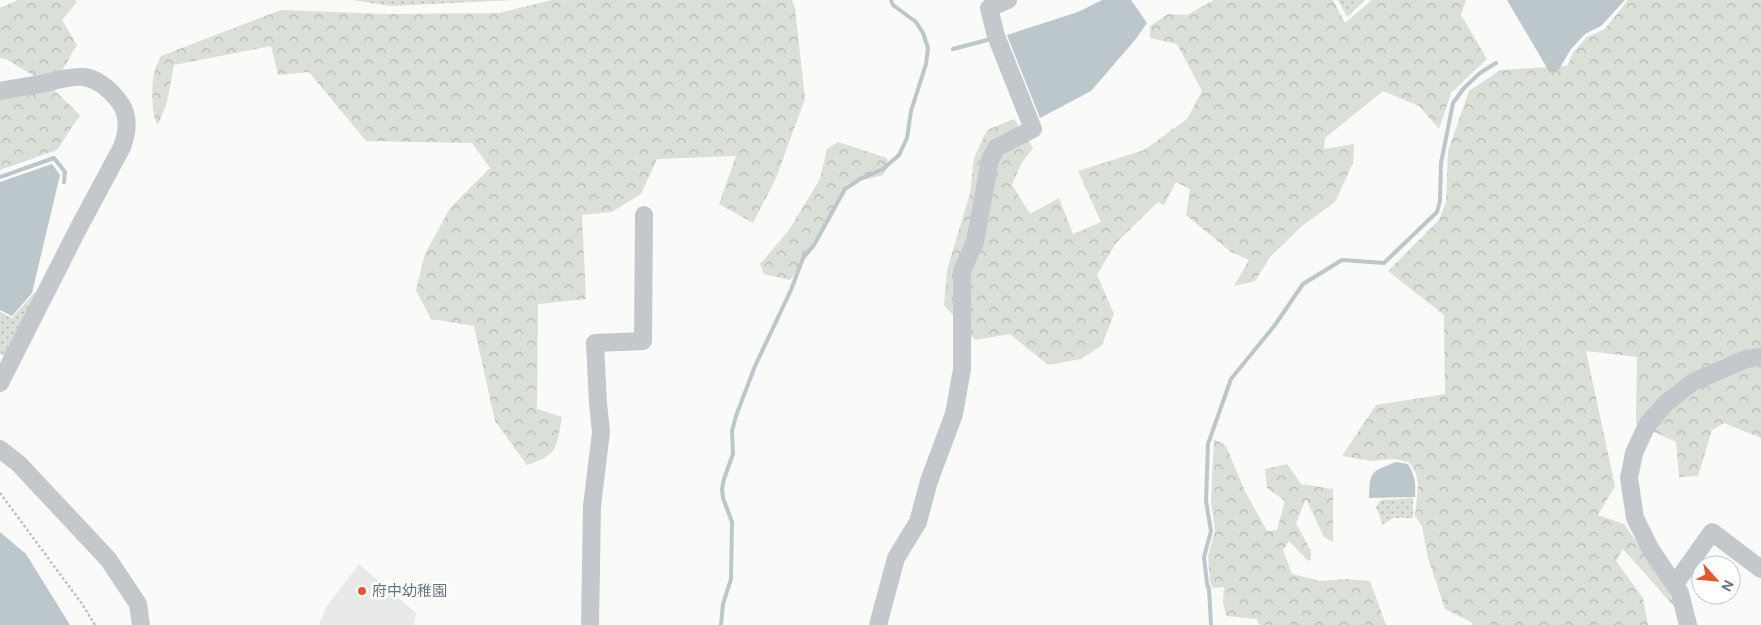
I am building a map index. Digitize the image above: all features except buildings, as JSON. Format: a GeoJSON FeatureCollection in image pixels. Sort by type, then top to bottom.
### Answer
{"type":"FeatureCollection","features":[{"type":"Feature","properties":{"kind":"street"},"geometry":{"type":"LineString","coordinates":[[878,625],[896,558],[918,522],[929,481],[954,414],[962,369],[962,271],[975,242],[990,160],[996,148],[1032,129],[996,36],[989,8],[1008,0]]}},
{"type":"Feature","properties":{"kind":"street"},"geometry":{"type":"LineString","coordinates":[[0,91],[84,77],[97,82],[109,90],[120,102],[127,119],[126,135],[122,147],[0,383]]}},
{"type":"Feature","properties":{"kind":"street"},"geometry":{"type":"LineString","coordinates":[[590,625],[592,506],[602,432],[598,403],[595,343],[643,341],[644,215]]}},
{"type":"Feature","properties":{"kind":"street"},"geometry":{"type":"LineString","coordinates":[[1688,625],[1680,593],[1651,550],[1635,518],[1629,478],[1634,453],[1647,425],[1666,403],[1693,382],[1746,359],[1761,357]]}},
{"type":"Feature","properties":{"kind":"street"},"geometry":{"type":"LineString","coordinates":[[0,449],[20,464],[108,558],[138,604],[141,625]]}},
{"type":"Feature","properties":{"kind":"street"},"geometry":{"type":"LineString","coordinates":[[1675,584],[1712,532],[1761,568]]}},
{"type":"Feature","properties":{"kind":"path"},"geometry":{"type":"LineString","coordinates":[[0,493],[82,604],[95,625]]}},
{"type":"Feature","properties":{"kind":"shaded area"},"geometry":{"type":"Polygon","coordinates":[[[1102,0],[1131,0],[1147,23],[1135,40],[1091,91],[1040,118],[1007,35],[1078,12],[1102,0]]]}},
{"type":"Feature","properties":{"kind":"shaded area"},"geometry":{"type":"Polygon","coordinates":[[[1507,0],[1625,0],[1601,26],[1585,34],[1571,49],[1559,69],[1550,73],[1507,0]]]}},
{"type":"Feature","properties":{"kind":"shaded area"},"geometry":{"type":"Polygon","coordinates":[[[52,164],[60,175],[32,293],[12,316],[0,310],[0,182],[52,164]]]}},
{"type":"Feature","properties":{"kind":"shaded area"},"geometry":{"type":"Polygon","coordinates":[[[1396,462],[1408,464],[1414,480],[1415,497],[1369,498],[1371,477],[1374,473],[1396,462]]]}},
{"type":"Feature","properties":{"kind":"shaded area"},"geometry":{"type":"Polygon","coordinates":[[[0,532],[26,554],[70,625],[0,625],[0,532]]]}},
{"type":"Feature","properties":{"kind":"shaded area"},"geometry":{"type":"Polygon","coordinates":[[[359,564],[416,613],[414,625],[319,625],[326,607],[359,564]]]}},
{"type":"Feature","properties":{"kind":"green space"},"geometry":{"type":"Polygon","coordinates":[[[18,0],[75,0],[77,2],[62,20],[77,45],[60,74],[34,76],[6,59],[0,58],[0,8],[18,0]]]}},
{"type":"Feature","properties":{"kind":"green space"},"geometry":{"type":"Polygon","coordinates":[[[353,0],[514,0],[390,6],[353,0]]]}},
{"type":"Feature","properties":{"kind":"green space"},"geometry":{"type":"Polygon","coordinates":[[[552,0],[792,0],[795,8],[805,99],[776,178],[753,223],[719,204],[736,156],[657,159],[641,194],[612,212],[582,215],[586,299],[538,304],[537,409],[562,417],[557,443],[551,453],[527,465],[495,421],[474,326],[431,319],[416,290],[425,254],[450,208],[490,168],[472,143],[366,141],[309,72],[278,75],[271,46],[174,65],[167,102],[158,125],[154,115],[152,90],[155,68],[161,56],[281,10],[388,14],[499,13],[552,0]]]}},
{"type":"Feature","properties":{"kind":"green space"},"geometry":{"type":"Polygon","coordinates":[[[1214,0],[1333,0],[1345,23],[1372,0],[1466,0],[1461,15],[1487,59],[1451,93],[1439,129],[1419,106],[1383,91],[1325,138],[1324,149],[1354,144],[1353,163],[1335,202],[1302,226],[1270,257],[1255,281],[1234,286],[1249,260],[1231,252],[1186,215],[1190,189],[1176,182],[1164,205],[1158,202],[1116,243],[1097,275],[1114,314],[1102,345],[1081,359],[1048,365],[1010,334],[975,340],[944,305],[947,270],[970,193],[974,158],[987,130],[1014,119],[1033,148],[1021,164],[1012,185],[1030,214],[1059,198],[1073,234],[1101,222],[1078,171],[1144,150],[1187,119],[1202,91],[1177,44],[1150,38],[1150,26],[1168,14],[1187,15],[1214,0]]]}},
{"type":"Feature","properties":{"kind":"green space"},"geometry":{"type":"Polygon","coordinates":[[[1338,0],[1365,0],[1347,17],[1338,0]]]}},
{"type":"Feature","properties":{"kind":"green space"},"geometry":{"type":"Polygon","coordinates":[[[1628,0],[1761,0],[1761,438],[1724,423],[1712,430],[1698,476],[1679,477],[1676,442],[1636,424],[1637,357],[1586,351],[1615,486],[1598,515],[1624,524],[1657,571],[1679,612],[1623,549],[1616,561],[1643,598],[1648,625],[1473,625],[1471,622],[1445,609],[1428,558],[1422,526],[1415,516],[1418,485],[1416,473],[1409,462],[1394,459],[1372,461],[1342,456],[1376,405],[1445,394],[1444,315],[1388,271],[1439,220],[1446,202],[1448,151],[1469,91],[1500,70],[1567,66],[1573,53],[1587,37],[1605,29],[1628,0]]]}},
{"type":"Feature","properties":{"kind":"green space"},"geometry":{"type":"Polygon","coordinates":[[[53,89],[80,115],[57,150],[0,170],[0,97],[53,89]]]}},
{"type":"Feature","properties":{"kind":"green space"},"geometry":{"type":"Polygon","coordinates":[[[838,142],[887,158],[888,167],[883,175],[847,184],[822,234],[790,280],[764,274],[760,264],[789,230],[820,179],[827,149],[838,142]]]}},
{"type":"Feature","properties":{"kind":"green space"},"geometry":{"type":"Polygon","coordinates":[[[35,292],[38,294],[6,357],[0,354],[0,312],[12,318],[35,292]]]}},
{"type":"Feature","properties":{"kind":"green space"},"geometry":{"type":"Polygon","coordinates":[[[1214,439],[1226,446],[1244,489],[1267,531],[1277,530],[1285,501],[1267,488],[1265,469],[1287,464],[1301,484],[1333,489],[1333,542],[1324,537],[1306,499],[1296,523],[1311,551],[1311,560],[1308,561],[1289,541],[1283,550],[1292,574],[1321,581],[1347,579],[1370,581],[1386,625],[1259,625],[1257,619],[1226,616],[1223,602],[1224,587],[1213,588],[1210,582],[1208,556],[1215,531],[1211,501],[1214,439]]]}},
{"type":"Feature","properties":{"kind":"green space"},"geometry":{"type":"Polygon","coordinates":[[[1413,498],[1413,518],[1393,518],[1383,525],[1376,507],[1381,500],[1413,498]]]}},
{"type":"Feature","properties":{"kind":"waterway"},"geometry":{"type":"LineString","coordinates":[[721,625],[723,604],[731,579],[732,522],[723,498],[722,489],[733,454],[732,431],[736,416],[755,366],[791,290],[803,258],[814,245],[845,189],[860,179],[883,169],[899,155],[907,138],[911,111],[926,64],[928,48],[923,33],[916,22],[893,5],[891,0]]}},
{"type":"Feature","properties":{"kind":"waterway"},"geometry":{"type":"LineString","coordinates":[[953,49],[991,39]]}},
{"type":"Feature","properties":{"kind":"waterway"},"geometry":{"type":"LineString","coordinates":[[1211,625],[1209,589],[1204,557],[1211,531],[1206,501],[1208,444],[1231,379],[1275,325],[1303,284],[1342,260],[1384,263],[1437,212],[1440,201],[1441,163],[1453,103],[1464,88],[1480,73],[1496,63]]}},
{"type":"Feature","properties":{"kind":"waterway"},"geometry":{"type":"LineString","coordinates":[[0,177],[54,158],[65,172],[64,182]]}},
{"type":"Feature","properties":{"kind":"place","name":"府中幼稚園"},"geometry":{"type":"Point","coordinates":[362,591]}}]}
